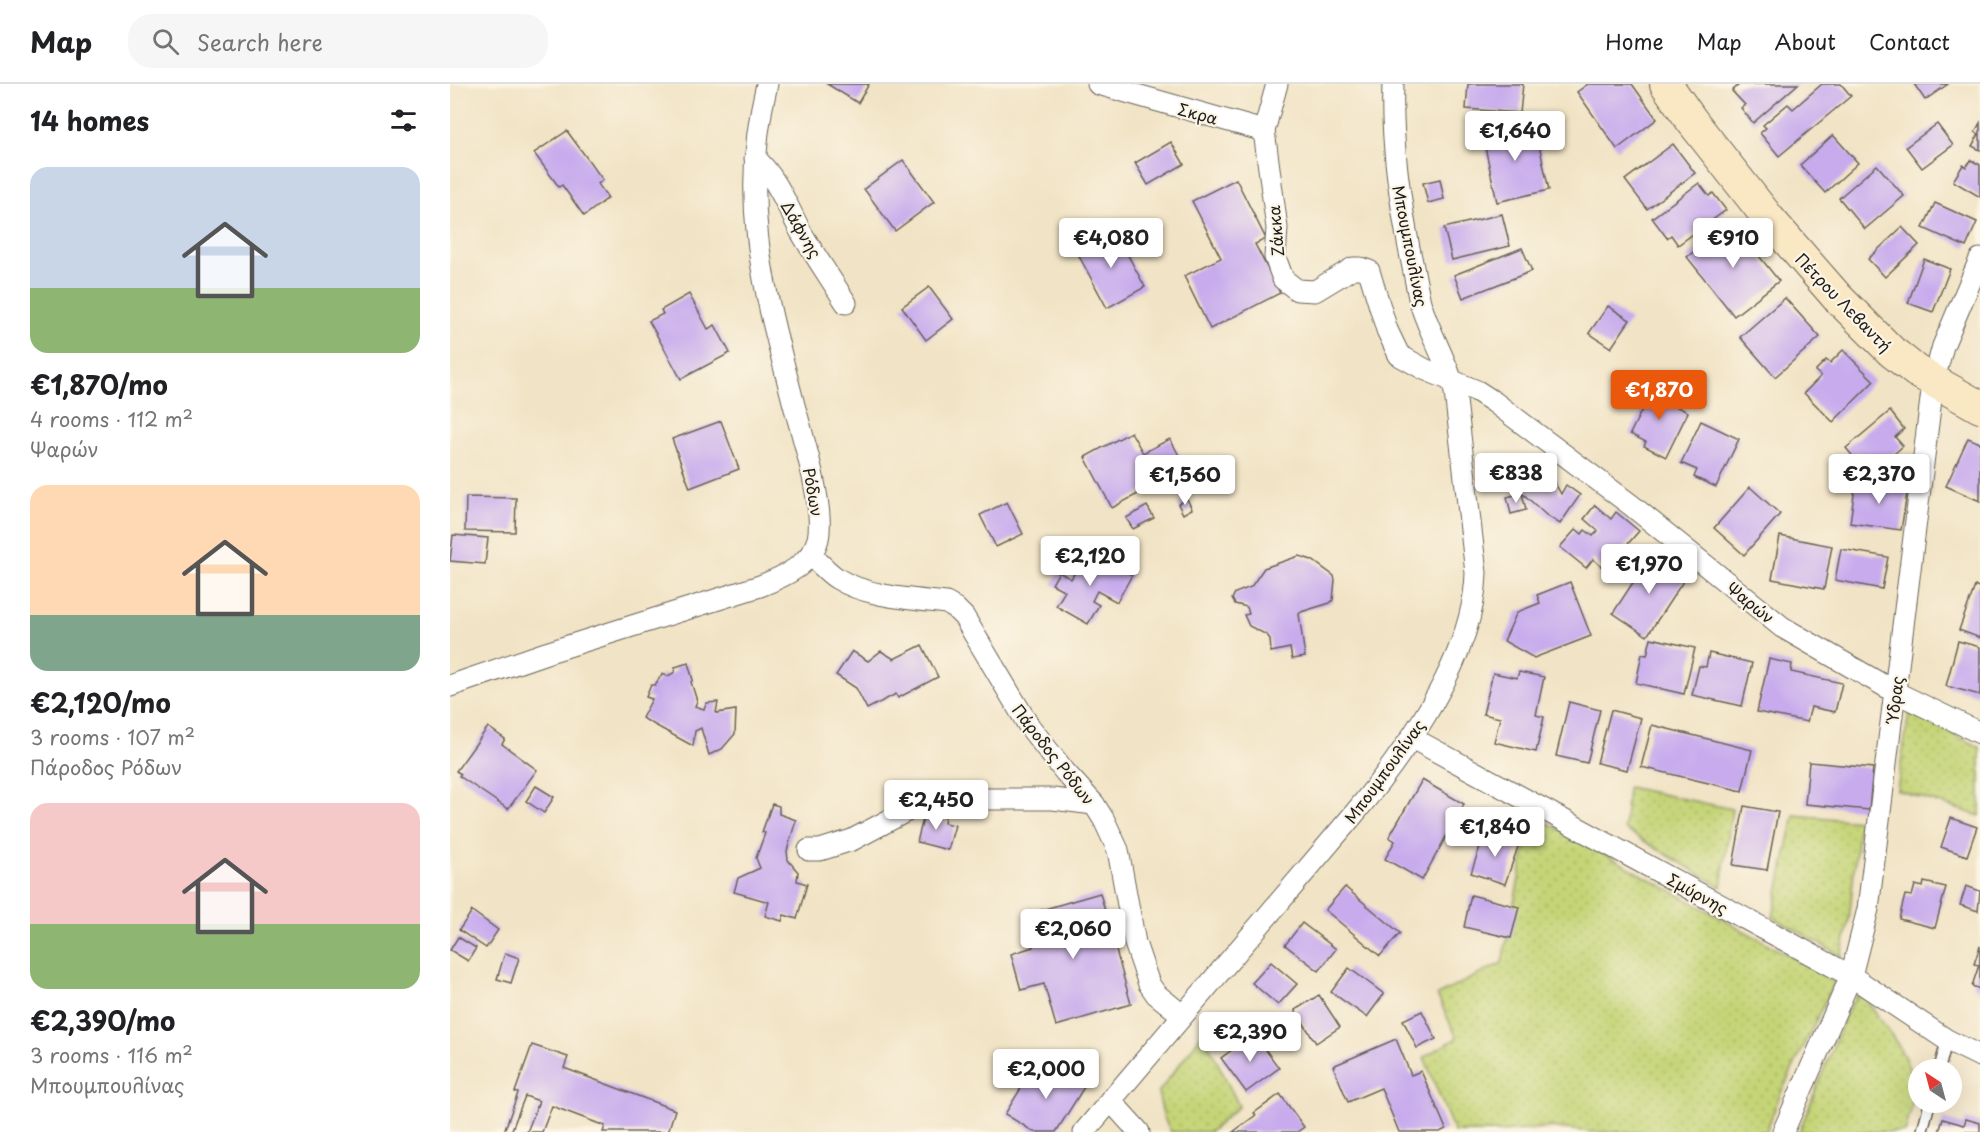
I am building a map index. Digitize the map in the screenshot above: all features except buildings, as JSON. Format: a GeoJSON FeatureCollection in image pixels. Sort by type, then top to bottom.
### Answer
{"type":"FeatureCollection","features":[{"type":"Feature","properties":{"kind":"street","name":"Ρόδων"},"geometry":{"type":"LineString","coordinates":[[767,84],[759,121],[755,158],[753,186],[755,227],[766,295],[810,468],[818,510],[818,540],[811,554]]}},
{"type":"Feature","properties":{"kind":"street","name":"Σκρα"},"geometry":{"type":"LineString","coordinates":[[1098,84],[1264,131]]}},
{"type":"Feature","properties":{"kind":"street","name":"Ζάκκα"},"geometry":{"type":"LineString","coordinates":[[1277,84],[1264,131],[1265,153],[1277,228],[1275,257],[1283,279],[1297,290],[1315,291],[1353,268],[1369,271],[1387,330],[1399,355],[1452,381]]}},
{"type":"Feature","properties":{"kind":"street","name":"Μπουμπουλίνας"},"geometry":{"type":"LineString","coordinates":[[1084,1132],[1354,814],[1412,738],[1456,656],[1470,618],[1476,585],[1475,552],[1452,381],[1425,316],[1411,258],[1401,206],[1394,149],[1393,84]]}},
{"type":"Feature","properties":{"kind":"street","name":"Πέτρου Λεβαντή"},"geometry":{"type":"LineString","coordinates":[[1666,84],[1705,138],[1810,268],[1837,297],[1891,351],[1933,383],[1980,407]]}},
{"type":"Feature","properties":{"kind":"street","name":"Δάφνης"},"geometry":{"type":"LineString","coordinates":[[755,158],[772,178],[804,236],[846,303]]}},
{"type":"Feature","properties":{"kind":"street","name":"Ύδρας"},"geometry":{"type":"LineString","coordinates":[[1783,1132],[1851,976],[1868,909],[1933,383],[1943,346],[1980,260]]}},
{"type":"Feature","properties":{"kind":"street","name":"Ψαρών"},"geometry":{"type":"LineString","coordinates":[[1452,381],[1482,394],[1541,436],[1701,560],[1777,623],[1815,648],[1895,692],[1980,733]]}},
{"type":"Feature","properties":{"kind":"street"},"geometry":{"type":"LineString","coordinates":[[450,686],[546,652],[760,586],[792,572],[811,554]]}},
{"type":"Feature","properties":{"kind":"street","name":"Πάροδος Ρόδων"},"geometry":{"type":"LineString","coordinates":[[811,554],[828,571],[851,585],[946,603],[955,608],[971,627],[1029,726],[1068,776],[1094,804],[1117,846],[1135,943],[1149,984],[1156,994],[1182,1015]]}},
{"type":"Feature","properties":{"kind":"street","name":"Σμύρνης"},"geometry":{"type":"LineString","coordinates":[[1412,738],[1851,976],[1947,1040],[1980,1056]]}},
{"type":"Feature","properties":{"kind":"street"},"geometry":{"type":"LineString","coordinates":[[809,850],[820,850],[852,840],[929,799],[1053,799],[1094,804]]}},
{"type":"Feature","properties":{"kind":"street"},"geometry":{"type":"LineString","coordinates":[[1110,1100],[1139,1132]]}},
{"type":"Feature","properties":{"kind":"lane"},"geometry":{"type":"LineString","coordinates":[[1942,1059],[1947,1040]]}},
{"type":"Feature","properties":{"kind":"lane"},"geometry":{"type":"LineString","coordinates":[[1922,1132],[1927,1113]]}},
{"type":"Feature","properties":{"kind":"green space"},"geometry":{"type":"Polygon","coordinates":[[[1909,713],[1980,747],[1980,816],[1897,790],[1909,713]]]}},
{"type":"Feature","properties":{"kind":"green space"},"geometry":{"type":"Polygon","coordinates":[[[1628,787],[1732,809],[1721,887],[1624,829],[1628,787]]]}},
{"type":"Feature","properties":{"kind":"green space"},"geometry":{"type":"Polygon","coordinates":[[[1532,814],[1835,981],[1780,1095],[1766,1132],[1591,1132],[1552,1127],[1501,1132],[1454,1132],[1424,1057],[1457,1038],[1437,995],[1502,963],[1532,814]]]}},
{"type":"Feature","properties":{"kind":"green space"},"geometry":{"type":"Polygon","coordinates":[[[1794,815],[1859,821],[1849,921],[1841,956],[1773,917],[1794,815]]]}},
{"type":"Feature","properties":{"kind":"green space"},"geometry":{"type":"Polygon","coordinates":[[[1857,995],[1865,998],[1904,1055],[1908,1066],[1910,1113],[1905,1132],[1799,1132],[1846,1014],[1857,995]]]}},
{"type":"Feature","properties":{"kind":"green space"},"geometry":{"type":"Polygon","coordinates":[[[1203,1033],[1239,1106],[1210,1132],[1171,1132],[1164,1118],[1158,1093],[1203,1033]]]}}]}
